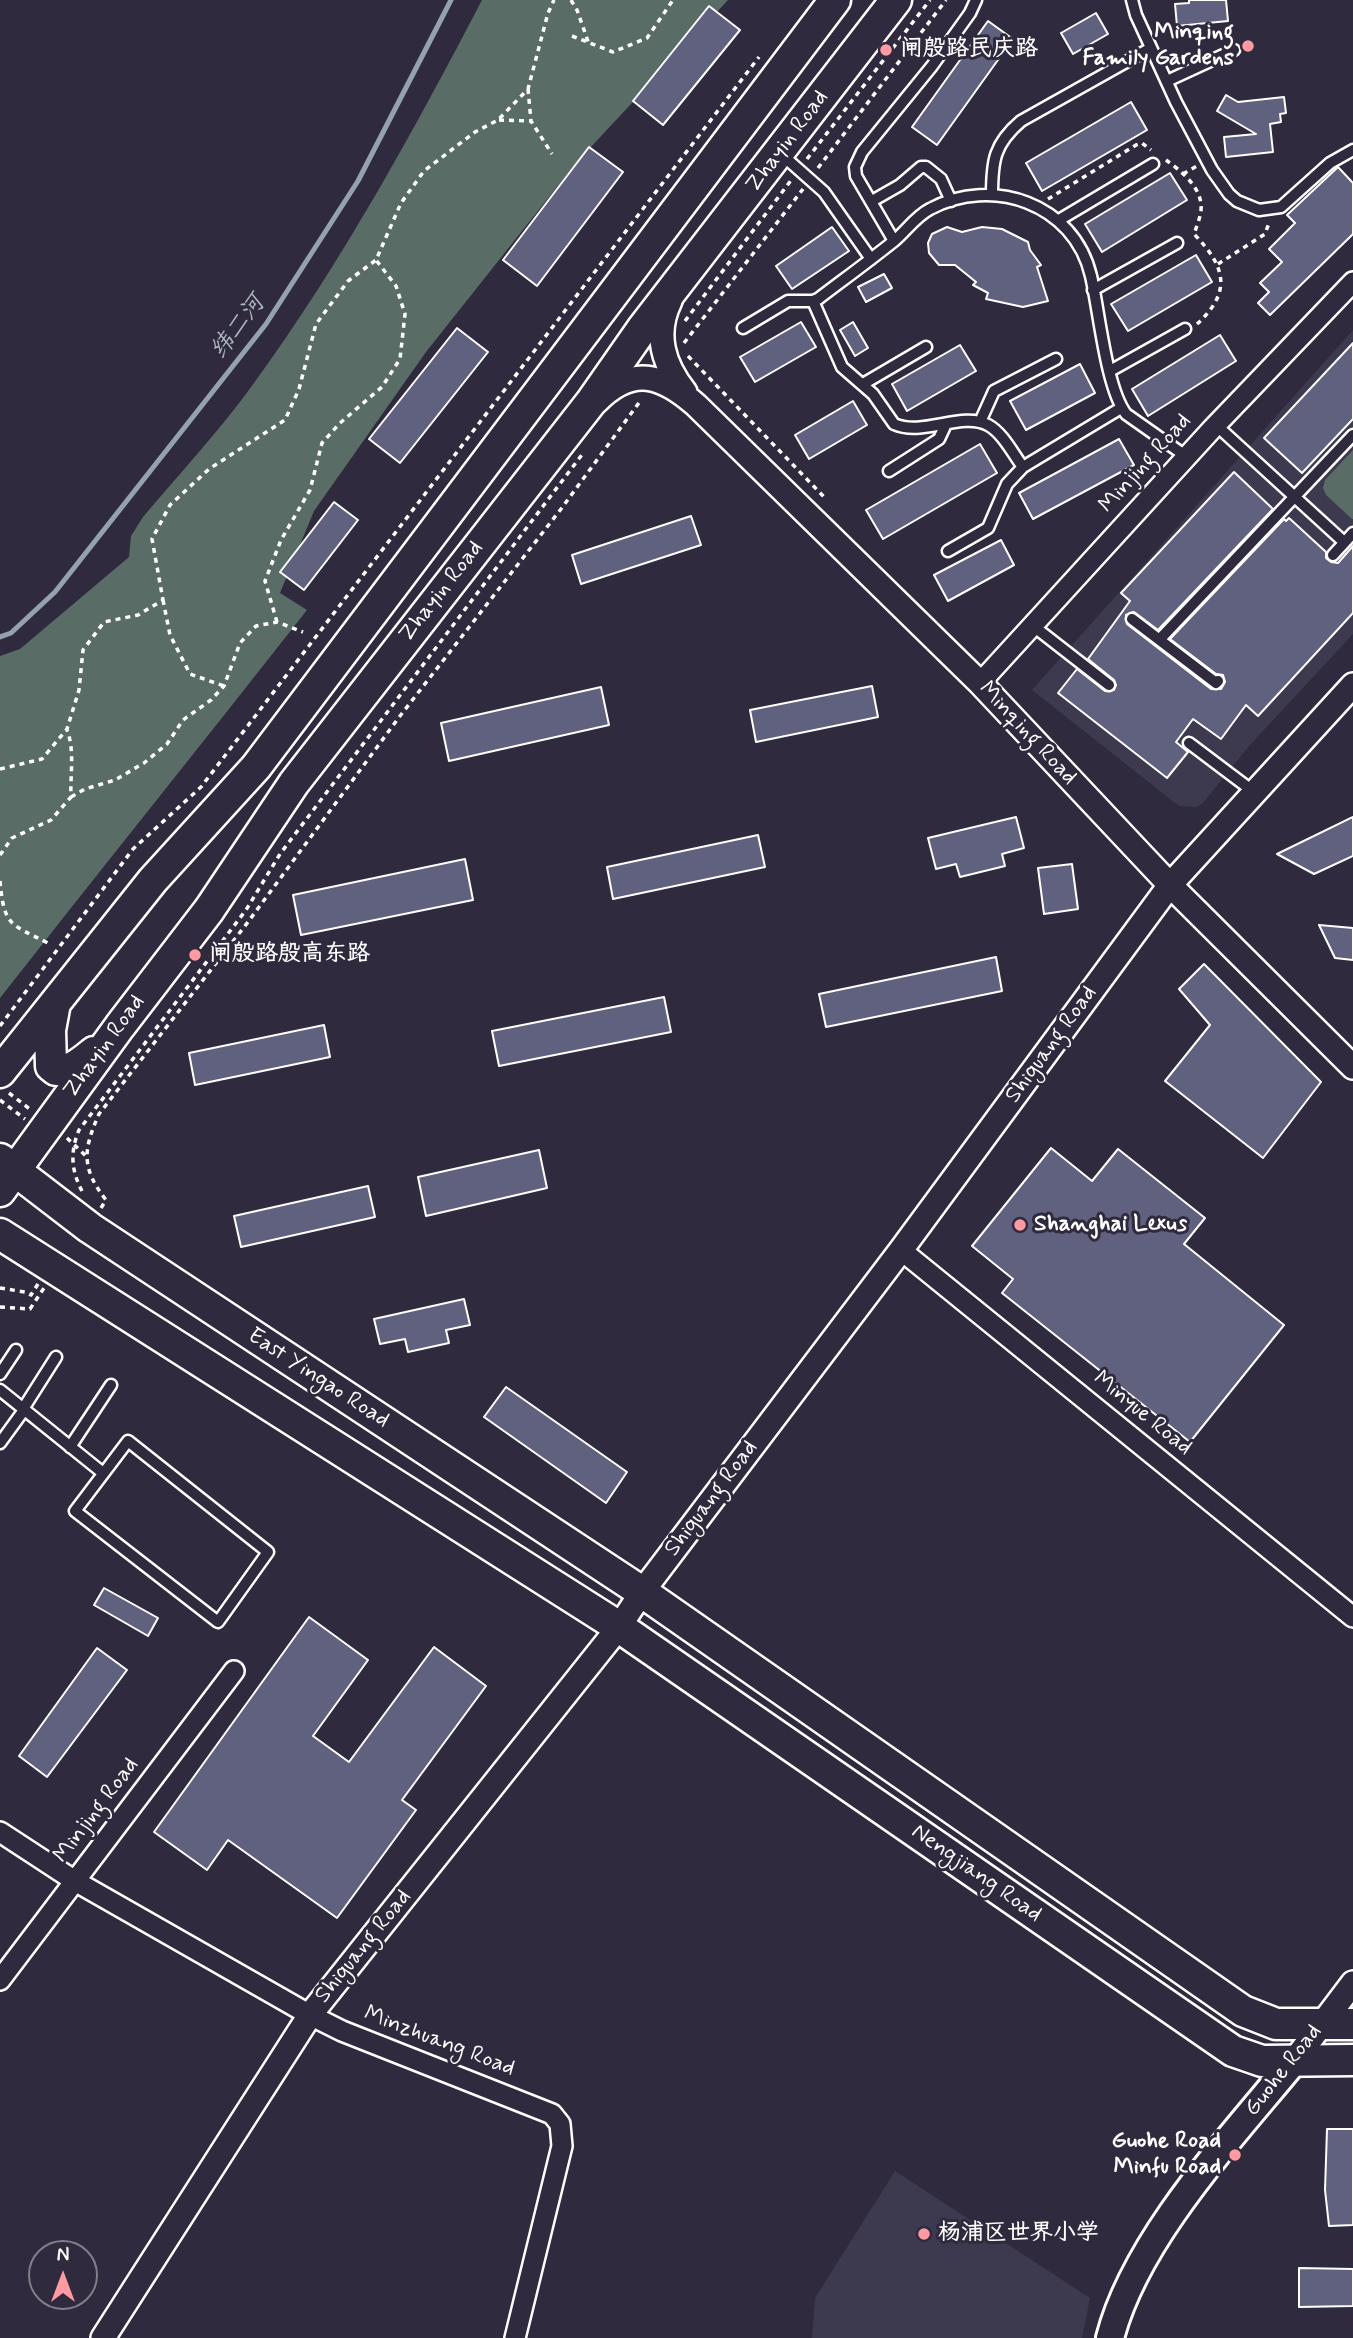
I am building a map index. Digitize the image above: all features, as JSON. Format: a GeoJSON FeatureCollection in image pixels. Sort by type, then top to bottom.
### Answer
{"type":"FeatureCollection","features":[{"type":"Feature","properties":{"kind":"main road","name":"Zhayin Road"},"geometry":{"type":"LineString","coordinates":[[0,1072],[153,880],[256,767],[835,0]]}},
{"type":"Feature","properties":{"kind":"main road","name":"Zhayin Road"},"geometry":{"type":"LineString","coordinates":[[5,1174],[209,910],[294,783],[578,438],[677,286],[790,161],[896,0]]}},
{"type":"Feature","properties":{"kind":"main road"},"geometry":{"type":"LineString","coordinates":[[55,1002],[49,1056],[51,1066],[56,1070],[72,1068],[83,1061],[120,1026]]}},
{"type":"Feature","properties":{"kind":"main road","name":"East Yingao Road"},"geometry":{"type":"LineString","coordinates":[[5,1174],[89,1214],[642,1592]]}},
{"type":"Feature","properties":{"kind":"main road","name":"East Yingao Road"},"geometry":{"type":"LineString","coordinates":[[0,1234],[619,1627]]}},
{"type":"Feature","properties":{"kind":"main road","name":"Nengjiang Road"},"geometry":{"type":"LineString","coordinates":[[642,1592],[1243,2011],[1276,2024],[1353,2024]]}},
{"type":"Feature","properties":{"kind":"main road","name":"Nengjiang Road"},"geometry":{"type":"LineString","coordinates":[[619,1627],[1233,2050],[1262,2061],[1353,2060]]}},
{"type":"Feature","properties":{"kind":"main road","name":"Guohe Road"},"geometry":{"type":"LineString","coordinates":[[1110,2338],[1115,2321],[1152,2245],[1180,2204],[1294,2061]]}},
{"type":"Feature","properties":{"kind":"street","name":"Minjing Road"},"geometry":{"type":"LineString","coordinates":[[979,683],[1216,425],[1353,282]]}},
{"type":"Feature","properties":{"kind":"street","name":"Minqing Road"},"geometry":{"type":"LineString","coordinates":[[677,286],[661,323],[662,350],[696,405],[979,683],[1170,885],[1353,1067]]}},
{"type":"Feature","properties":{"kind":"street"},"geometry":{"type":"LineString","coordinates":[[578,438],[602,396],[620,384],[675,371]]}},
{"type":"Feature","properties":{"kind":"street","name":"Shiguang Road"},"geometry":{"type":"LineString","coordinates":[[103,2338],[310,2015],[619,1627],[642,1592],[901,1250],[1170,885],[1353,685]]}},
{"type":"Feature","properties":{"kind":"street","name":"Minyue Road"},"geometry":{"type":"LineString","coordinates":[[901,1250],[1353,1617]]}},
{"type":"Feature","properties":{"kind":"street","name":"Minjing Road"},"geometry":{"type":"LineString","coordinates":[[0,1980],[234,1671]]}},
{"type":"Feature","properties":{"kind":"street","name":"Minzhuang Road"},"geometry":{"type":"LineString","coordinates":[[0,1832],[75,1881],[310,2015],[342,2031],[552,2114],[559,2124],[562,2146],[515,2338]]}},
{"type":"Feature","properties":{"kind":"street","name":"Guohe Road"},"geometry":{"type":"LineString","coordinates":[[1294,2061],[1353,1983]]}},
{"type":"Feature","properties":{"kind":"lane"},"geometry":{"type":"LineString","coordinates":[[894,241],[856,176],[855,167],[862,152],[932,66],[970,13],[976,0]]}},
{"type":"Feature","properties":{"kind":"lane"},"geometry":{"type":"LineString","coordinates":[[1132,0],[1151,48],[1207,160],[1229,194],[1246,206],[1259,210],[1281,207],[1330,163],[1353,150]]}},
{"type":"Feature","properties":{"kind":"lane"},"geometry":{"type":"LineString","coordinates":[[992,195],[995,154],[1010,130],[1021,121],[1151,48]]}},
{"type":"Feature","properties":{"kind":"lane"},"geometry":{"type":"LineString","coordinates":[[1167,82],[1234,50]]}},
{"type":"Feature","properties":{"kind":"lane"},"geometry":{"type":"LineString","coordinates":[[1059,220],[1154,158]]}},
{"type":"Feature","properties":{"kind":"lane"},"geometry":{"type":"LineString","coordinates":[[790,161],[824,192],[871,259]]}},
{"type":"Feature","properties":{"kind":"lane"},"geometry":{"type":"LineString","coordinates":[[872,201],[900,185],[921,167],[926,167],[941,179],[951,201]]}},
{"type":"Feature","properties":{"kind":"lane"},"geometry":{"type":"LineString","coordinates":[[743,328],[788,301],[813,301],[894,241],[928,210],[967,196],[1004,196],[1037,206],[1059,220],[1081,249],[1090,273],[1110,371],[1121,408],[1187,457]]}},
{"type":"Feature","properties":{"kind":"lane"},"geometry":{"type":"LineString","coordinates":[[1093,290],[1177,243]]}},
{"type":"Feature","properties":{"kind":"lane"},"geometry":{"type":"LineString","coordinates":[[813,301],[842,367],[863,384],[882,405],[894,424],[915,429],[980,422],[999,434],[1023,467]]}},
{"type":"Feature","properties":{"kind":"lane"},"geometry":{"type":"LineString","coordinates":[[1110,371],[1185,329]]}},
{"type":"Feature","properties":{"kind":"lane"},"geometry":{"type":"LineString","coordinates":[[863,384],[926,347]]}},
{"type":"Feature","properties":{"kind":"lane"},"geometry":{"type":"LineString","coordinates":[[980,422],[994,391],[1055,359]]}},
{"type":"Feature","properties":{"kind":"lane"},"geometry":{"type":"LineString","coordinates":[[948,551],[988,528],[1007,484],[1023,467],[1121,408]]}},
{"type":"Feature","properties":{"kind":"lane"},"geometry":{"type":"LineString","coordinates":[[889,471],[931,446],[939,439],[946,424]]}},
{"type":"Feature","properties":{"kind":"lane"},"geometry":{"type":"LineString","coordinates":[[1216,425],[1344,542]]}},
{"type":"Feature","properties":{"kind":"lane"},"geometry":{"type":"LineString","coordinates":[[1160,639],[1353,435]]}},
{"type":"Feature","properties":{"kind":"lane"},"geometry":{"type":"LineString","coordinates":[[1333,555],[1353,533]]}},
{"type":"Feature","properties":{"kind":"lane"},"geometry":{"type":"LineString","coordinates":[[1132,619],[1216,683],[1218,681]]}},
{"type":"Feature","properties":{"kind":"lane"},"geometry":{"type":"LineString","coordinates":[[1032,625],[1109,685]]}},
{"type":"Feature","properties":{"kind":"lane"},"geometry":{"type":"LineString","coordinates":[[1189,743],[1254,792]]}},
{"type":"Feature","properties":{"kind":"lane"},"geometry":{"type":"LineString","coordinates":[[0,1374],[16,1350]]}},
{"type":"Feature","properties":{"kind":"lane"},"geometry":{"type":"LineString","coordinates":[[0,1443],[24,1410],[56,1357]]}},
{"type":"Feature","properties":{"kind":"lane"},"geometry":{"type":"LineString","coordinates":[[70,1447],[111,1385]]}},
{"type":"Feature","properties":{"kind":"lane"},"geometry":{"type":"LineString","coordinates":[[0,1390],[103,1473]]}},
{"type":"Feature","properties":{"kind":"lane"},"geometry":{"type":"LineString","coordinates":[[128,1441],[268,1552],[218,1622],[75,1511],[103,1473],[128,1441]]}},
{"type":"Feature","properties":{"kind":"path"},"geometry":{"type":"LineString","coordinates":[[552,154],[531,121],[528,89],[548,13],[554,0]]}},
{"type":"Feature","properties":{"kind":"path"},"geometry":{"type":"LineString","coordinates":[[571,0],[589,44]]}},
{"type":"Feature","properties":{"kind":"path"},"geometry":{"type":"LineString","coordinates":[[572,36],[613,52],[646,38],[673,0]]}},
{"type":"Feature","properties":{"kind":"path"},"geometry":{"type":"LineString","coordinates":[[662,350],[790,161],[930,0]]}},
{"type":"Feature","properties":{"kind":"path"},"geometry":{"type":"LineString","coordinates":[[578,438],[288,844],[246,910],[79,1130],[74,1143],[73,1162],[89,1214],[106,1200],[94,1184],[86,1156],[87,1144],[99,1114],[248,922],[400,716],[561,509],[639,401],[652,398],[675,371],[679,349],[946,0]]}},
{"type":"Feature","properties":{"kind":"path"},"geometry":{"type":"LineString","coordinates":[[0,1026],[133,849],[201,787],[224,758],[761,55]]}},
{"type":"Feature","properties":{"kind":"path"},"geometry":{"type":"LineString","coordinates":[[224,687],[190,674],[170,635],[152,539],[170,505],[209,469],[285,420],[299,389],[316,324],[348,281],[376,260],[401,203],[424,171],[475,132],[498,120],[528,89]]}},
{"type":"Feature","properties":{"kind":"path"},"geometry":{"type":"LineString","coordinates":[[498,120],[531,121]]}},
{"type":"Feature","properties":{"kind":"path"},"geometry":{"type":"LineString","coordinates":[[1037,206],[1136,145],[1142,143],[1154,158]]}},
{"type":"Feature","properties":{"kind":"path"},"geometry":{"type":"LineString","coordinates":[[1163,158],[1180,170],[1197,194],[1201,205],[1194,234],[1218,264],[1222,274],[1222,287],[1210,312],[1185,329]]}},
{"type":"Feature","properties":{"kind":"path"},"geometry":{"type":"LineString","coordinates":[[1218,264],[1265,234],[1269,228],[1270,210]]}},
{"type":"Feature","properties":{"kind":"path"},"geometry":{"type":"LineString","coordinates":[[277,622],[265,581],[281,540],[310,490],[322,443],[340,423],[382,387],[400,359],[405,314],[396,286],[376,260]]}},
{"type":"Feature","properties":{"kind":"path"},"geometry":{"type":"LineString","coordinates":[[675,371],[826,499]]}},
{"type":"Feature","properties":{"kind":"path"},"geometry":{"type":"LineString","coordinates":[[0,769],[43,759],[67,729],[79,690],[83,650],[104,622],[138,615],[163,600]]}},
{"type":"Feature","properties":{"kind":"path"},"geometry":{"type":"LineString","coordinates":[[0,855],[12,838],[51,820],[71,797],[85,789],[115,780],[144,763],[167,744],[183,720],[224,687],[240,643],[256,626],[277,622],[303,632]]}},
{"type":"Feature","properties":{"kind":"path"},"geometry":{"type":"LineString","coordinates":[[67,729],[73,744],[70,761],[71,797]]}},
{"type":"Feature","properties":{"kind":"path"},"geometry":{"type":"LineString","coordinates":[[0,881],[2,904],[11,924],[48,943]]}},
{"type":"Feature","properties":{"kind":"path"},"geometry":{"type":"LineString","coordinates":[[0,1307],[30,1309],[56,1269]]}},
{"type":"Feature","properties":{"kind":"path"},"geometry":{"type":"LineString","coordinates":[[0,1288],[25,1292],[32,1296]]}},
{"type":"Feature","properties":{"kind":"shaded area"},"geometry":{"type":"Polygon","coordinates":[[[1353,330],[1353,634],[1249,746],[1203,803],[1197,807],[1179,806],[1032,690],[1353,330]]]}},
{"type":"Feature","properties":{"kind":"shaded area","name":"杨浦区世界小学"},"geometry":{"type":"Polygon","coordinates":[[[895,2171],[1090,2298],[1082,2338],[812,2338],[815,2298],[895,2171]]]}},
{"type":"Feature","properties":{"kind":"green space"},"geometry":{"type":"Polygon","coordinates":[[[482,0],[728,0],[576,163],[426,352],[314,511],[280,593],[307,610],[0,998],[0,656],[20,649],[129,557],[131,536],[143,517],[241,400],[317,291],[403,147],[482,0]]]}},
{"type":"Feature","properties":{"kind":"green space"},"geometry":{"type":"Polygon","coordinates":[[[1353,450],[1352,519],[1326,495],[1323,488],[1325,480],[1353,450]]]}},
{"type":"Feature","properties":{"kind":"building"},"geometry":{"type":"Polygon","coordinates":[[[1189,0],[1226,0],[1228,21],[1177,26],[1175,4],[1189,3],[1189,0]]]}},
{"type":"Feature","properties":{"kind":"building"},"geometry":{"type":"Polygon","coordinates":[[[709,6],[740,30],[663,125],[633,101],[709,6]]]}},
{"type":"Feature","properties":{"kind":"building"},"geometry":{"type":"Polygon","coordinates":[[[1096,13],[1108,34],[1073,54],[1061,33],[1096,13]]]}},
{"type":"Feature","properties":{"kind":"building"},"geometry":{"type":"Polygon","coordinates":[[[988,21],[1013,39],[937,145],[912,127],[988,21]]]}},
{"type":"Feature","properties":{"kind":"building"},"geometry":{"type":"Polygon","coordinates":[[[1226,95],[1238,102],[1284,97],[1286,113],[1280,114],[1281,122],[1270,124],[1273,152],[1226,157],[1224,137],[1256,134],[1217,111],[1226,95]]]}},
{"type":"Feature","properties":{"kind":"building"},"geometry":{"type":"Polygon","coordinates":[[[1131,102],[1147,130],[1042,191],[1026,163],[1131,102]]]}},
{"type":"Feature","properties":{"kind":"building"},"geometry":{"type":"Polygon","coordinates":[[[589,147],[623,172],[537,286],[503,260],[589,147]]]}},
{"type":"Feature","properties":{"kind":"building"},"geometry":{"type":"Polygon","coordinates":[[[1338,167],[1353,183],[1353,234],[1270,315],[1258,303],[1269,292],[1260,283],[1282,262],[1269,249],[1295,223],[1287,215],[1338,167]]]}},
{"type":"Feature","properties":{"kind":"building"},"geometry":{"type":"Polygon","coordinates":[[[1170,173],[1187,200],[1102,252],[1085,224],[1170,173]]]}},
{"type":"Feature","properties":{"kind":"building"},"geometry":{"type":"Polygon","coordinates":[[[832,227],[849,251],[792,289],[776,266],[832,227]]]}},
{"type":"Feature","properties":{"kind":"building"},"geometry":{"type":"Polygon","coordinates":[[[947,227],[962,232],[982,227],[1002,229],[1028,242],[1030,250],[1041,265],[1037,267],[1048,301],[1023,307],[986,299],[988,293],[973,285],[976,282],[955,265],[939,265],[929,253],[928,243],[932,234],[947,227]]]}},
{"type":"Feature","properties":{"kind":"building"},"geometry":{"type":"Polygon","coordinates":[[[1196,255],[1212,282],[1128,331],[1111,304],[1196,255]]]}},
{"type":"Feature","properties":{"kind":"building"},"geometry":{"type":"Polygon","coordinates":[[[884,274],[892,288],[866,302],[858,287],[884,274]]]}},
{"type":"Feature","properties":{"kind":"building"},"geometry":{"type":"Polygon","coordinates":[[[801,322],[816,347],[755,382],[740,357],[801,322]]]}},
{"type":"Feature","properties":{"kind":"building"},"geometry":{"type":"Polygon","coordinates":[[[853,322],[868,348],[855,356],[840,330],[853,322]]]}},
{"type":"Feature","properties":{"kind":"building"},"geometry":{"type":"Polygon","coordinates":[[[457,328],[488,352],[400,463],[369,439],[457,328]]]}},
{"type":"Feature","properties":{"kind":"building"},"geometry":{"type":"Polygon","coordinates":[[[1220,335],[1236,361],[1148,416],[1132,389],[1220,335]]]}},
{"type":"Feature","properties":{"kind":"building"},"geometry":{"type":"Polygon","coordinates":[[[1353,343],[1353,419],[1302,473],[1264,438],[1353,343]]]}},
{"type":"Feature","properties":{"kind":"building"},"geometry":{"type":"Polygon","coordinates":[[[960,345],[976,371],[907,411],[892,384],[960,345]]]}},
{"type":"Feature","properties":{"kind":"building"},"geometry":{"type":"Polygon","coordinates":[[[1080,364],[1095,393],[1026,430],[1010,401],[1080,364]]]}},
{"type":"Feature","properties":{"kind":"building"},"geometry":{"type":"Polygon","coordinates":[[[853,401],[867,425],[809,459],[795,435],[853,401]]]}},
{"type":"Feature","properties":{"kind":"building"},"geometry":{"type":"Polygon","coordinates":[[[1119,439],[1134,465],[1033,519],[1019,493],[1119,439]]]}},
{"type":"Feature","properties":{"kind":"building"},"geometry":{"type":"Polygon","coordinates":[[[980,444],[997,473],[883,539],[866,510],[980,444]]]}},
{"type":"Feature","properties":{"kind":"building"},"geometry":{"type":"Polygon","coordinates":[[[1234,472],[1273,509],[1158,630],[1134,612],[1126,615],[1127,624],[1211,689],[1221,689],[1225,682],[1223,675],[1216,674],[1170,639],[1284,519],[1286,521],[1289,518],[1326,552],[1326,558],[1331,562],[1338,563],[1353,546],[1353,613],[1258,716],[1246,705],[1221,739],[1193,719],[1176,742],[1188,752],[1167,778],[1058,693],[1077,669],[1105,691],[1114,690],[1114,680],[1088,659],[1130,601],[1121,593],[1234,472]]]}},
{"type":"Feature","properties":{"kind":"building"},"geometry":{"type":"Polygon","coordinates":[[[334,502],[358,520],[304,590],[280,572],[334,502]]]}},
{"type":"Feature","properties":{"kind":"building"},"geometry":{"type":"Polygon","coordinates":[[[691,516],[701,545],[581,584],[572,555],[691,516]]]}},
{"type":"Feature","properties":{"kind":"building"},"geometry":{"type":"Polygon","coordinates":[[[1001,540],[1014,565],[948,601],[934,575],[1001,540]]]}},
{"type":"Feature","properties":{"kind":"building"},"geometry":{"type":"Polygon","coordinates":[[[872,686],[878,717],[756,742],[750,710],[872,686]]]}},
{"type":"Feature","properties":{"kind":"building"},"geometry":{"type":"Polygon","coordinates":[[[601,687],[609,725],[449,761],[441,723],[601,687]]]}},
{"type":"Feature","properties":{"kind":"building"},"geometry":{"type":"Polygon","coordinates":[[[1016,817],[1024,848],[1002,854],[1005,866],[960,877],[956,864],[936,869],[928,838],[1016,817]]]}},
{"type":"Feature","properties":{"kind":"building"},"geometry":{"type":"Polygon","coordinates":[[[1353,817],[1353,856],[1314,874],[1277,854],[1353,817]]]}},
{"type":"Feature","properties":{"kind":"building"},"geometry":{"type":"Polygon","coordinates":[[[758,835],[765,867],[613,899],[607,867],[758,835]]]}},
{"type":"Feature","properties":{"kind":"building"},"geometry":{"type":"Polygon","coordinates":[[[465,859],[473,900],[301,935],[293,895],[465,859]]]}},
{"type":"Feature","properties":{"kind":"building"},"geometry":{"type":"Polygon","coordinates":[[[1072,864],[1078,909],[1044,914],[1038,868],[1072,864]]]}},
{"type":"Feature","properties":{"kind":"building"},"geometry":{"type":"Polygon","coordinates":[[[1319,925],[1353,928],[1353,960],[1335,958],[1319,925]]]}},
{"type":"Feature","properties":{"kind":"building"},"geometry":{"type":"Polygon","coordinates":[[[996,957],[1002,991],[826,1027],[819,994],[996,957]]]}},
{"type":"Feature","properties":{"kind":"building"},"geometry":{"type":"Polygon","coordinates":[[[1204,964],[1321,1082],[1263,1158],[1165,1081],[1210,1025],[1179,989],[1204,964]]]}},
{"type":"Feature","properties":{"kind":"building"},"geometry":{"type":"Polygon","coordinates":[[[664,997],[671,1032],[499,1066],[492,1031],[664,997]]]}},
{"type":"Feature","properties":{"kind":"building"},"geometry":{"type":"Polygon","coordinates":[[[324,1025],[330,1057],[195,1085],[189,1053],[324,1025]]]}},
{"type":"Feature","properties":{"kind":"building"},"geometry":{"type":"Polygon","coordinates":[[[1051,1148],[1092,1181],[1118,1149],[1205,1218],[1184,1244],[1284,1325],[1190,1442],[1002,1293],[1013,1279],[972,1246],[1051,1148]]]}},
{"type":"Feature","properties":{"kind":"building"},"geometry":{"type":"Polygon","coordinates":[[[539,1150],[547,1188],[426,1216],[418,1177],[539,1150]]]}},
{"type":"Feature","properties":{"kind":"building"},"geometry":{"type":"Polygon","coordinates":[[[368,1186],[375,1217],[241,1247],[234,1216],[368,1186]]]}},
{"type":"Feature","properties":{"kind":"building"},"geometry":{"type":"Polygon","coordinates":[[[464,1299],[470,1325],[446,1330],[449,1343],[408,1352],[405,1339],[380,1344],[374,1319],[464,1299]]]}},
{"type":"Feature","properties":{"kind":"building"},"geometry":{"type":"Polygon","coordinates":[[[506,1387],[627,1472],[606,1503],[484,1417],[506,1387]]]}},
{"type":"Feature","properties":{"kind":"building"},"geometry":{"type":"Polygon","coordinates":[[[104,1588],[158,1618],[148,1636],[94,1605],[104,1588]]]}},
{"type":"Feature","properties":{"kind":"building"},"geometry":{"type":"Polygon","coordinates":[[[309,1617],[368,1660],[313,1736],[349,1762],[434,1647],[486,1686],[402,1800],[416,1810],[337,1918],[228,1840],[207,1870],[154,1832],[309,1617]]]}},
{"type":"Feature","properties":{"kind":"building"},"geometry":{"type":"Polygon","coordinates":[[[97,1648],[127,1670],[47,1777],[19,1756],[97,1648]]]}},
{"type":"Feature","properties":{"kind":"building"},"geometry":{"type":"Polygon","coordinates":[[[1327,2129],[1353,2129],[1353,2225],[1329,2226],[1325,2190],[1327,2129]]]}},
{"type":"Feature","properties":{"kind":"building"},"geometry":{"type":"Polygon","coordinates":[[[1299,2268],[1353,2269],[1353,2306],[1299,2307],[1299,2268]]]}},
{"type":"Feature","properties":{"kind":"waterway","name":"纬二河"},"geometry":{"type":"LineString","coordinates":[[0,637],[11,633],[55,592],[266,324],[358,181],[451,0]]}},
{"type":"Feature","properties":{"kind":"place","name":"Minqing Family Gardens"},"geometry":{"type":"Point","coordinates":[1248,46]}},
{"type":"Feature","properties":{"kind":"place","name":"闸殷路民庆路"},"geometry":{"type":"Point","coordinates":[886,50]}},
{"type":"Feature","properties":{"kind":"place","name":"闸殷路殷高东路"},"geometry":{"type":"Point","coordinates":[195,955]}},
{"type":"Feature","properties":{"kind":"place","name":"Shanghai Lexus"},"geometry":{"type":"Point","coordinates":[1020,1225]}},
{"type":"Feature","properties":{"kind":"place","name":"Guohe Road Minfu Road"},"geometry":{"type":"Point","coordinates":[1235,2155]}},
{"type":"Feature","properties":{"kind":"place","name":"杨浦区世界小学"},"geometry":{"type":"Point","coordinates":[924,2234]}}]}
